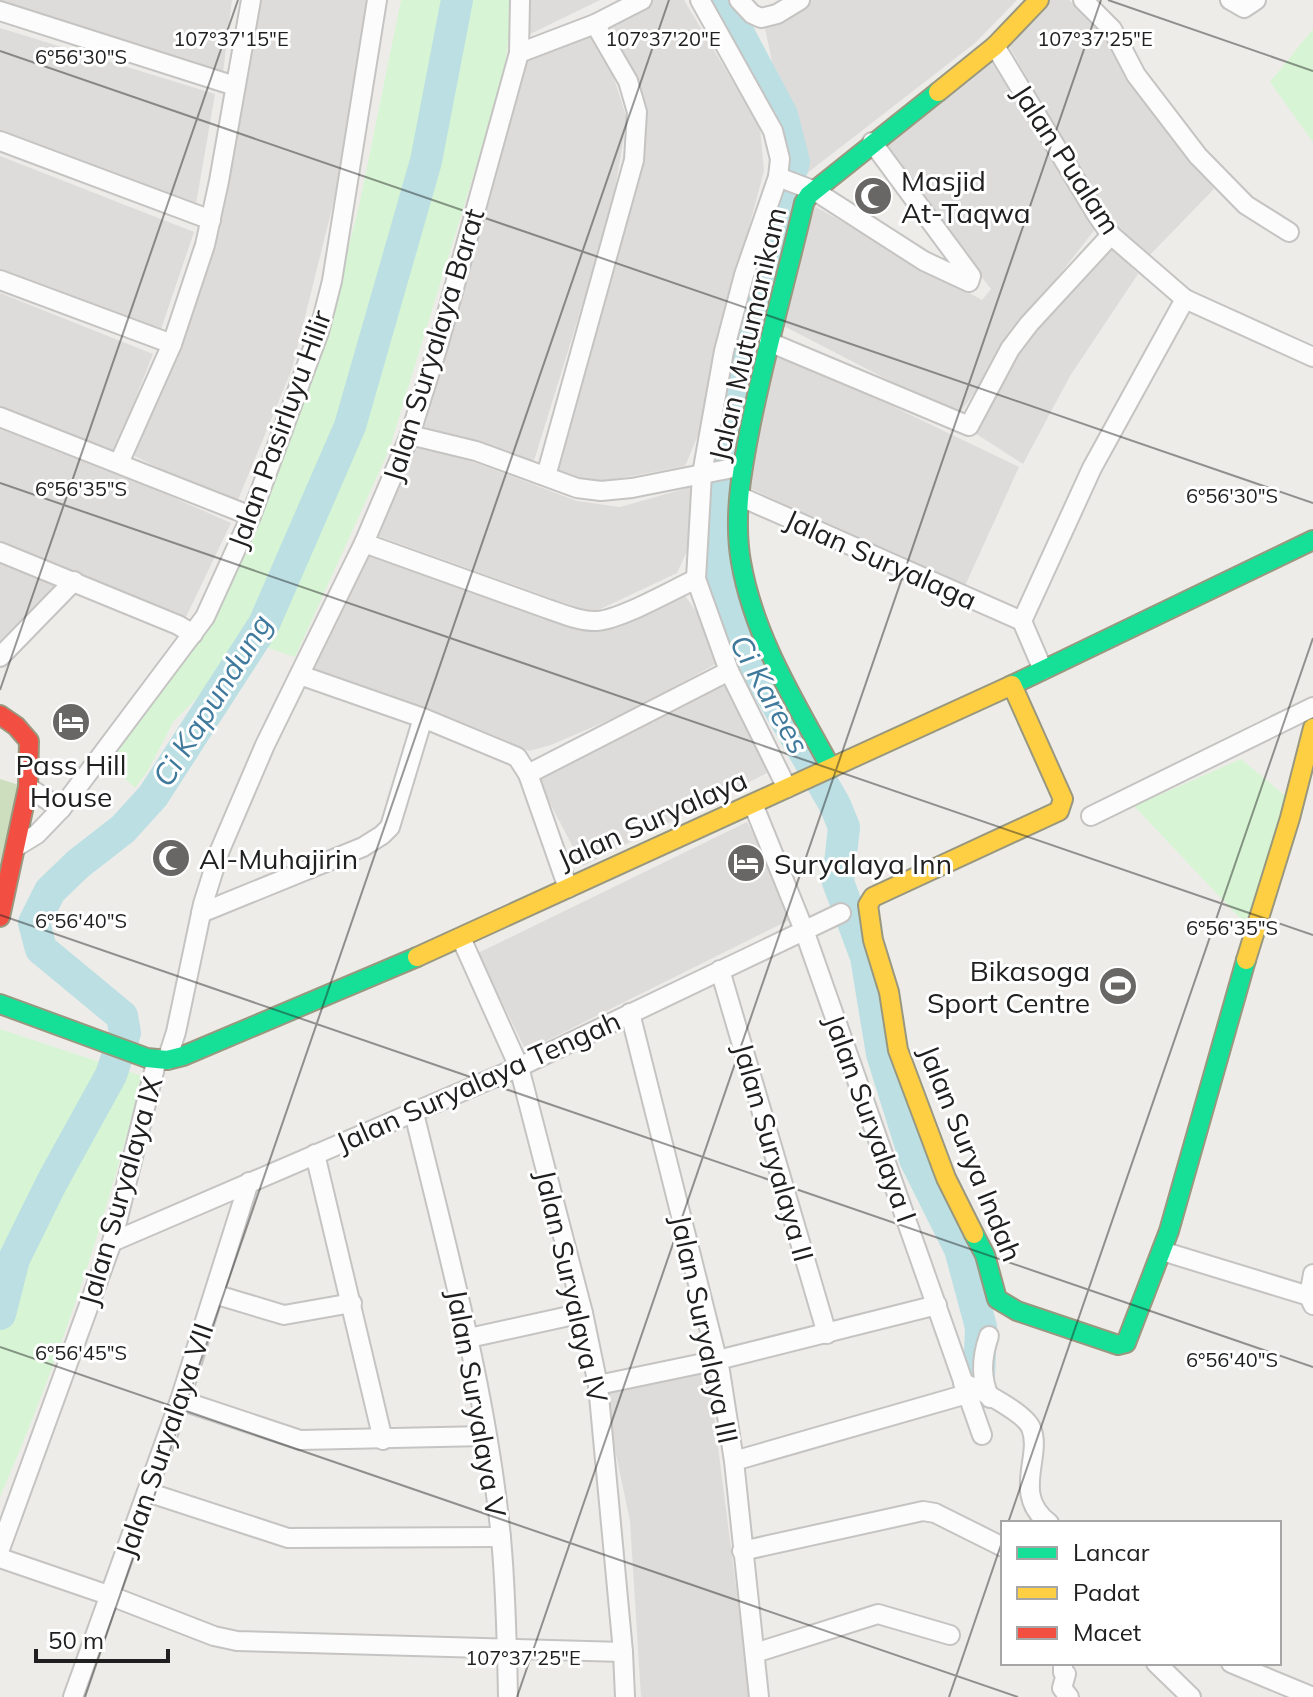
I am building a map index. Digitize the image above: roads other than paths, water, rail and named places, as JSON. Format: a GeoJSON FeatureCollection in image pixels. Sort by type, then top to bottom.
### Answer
{"type":"FeatureCollection","features":[{"type":"Feature","properties":{"kind":"street"},"geometry":{"type":"LineString","coordinates":[[119,463],[172,344],[196,276],[211,220],[251,0]]}},
{"type":"Feature","properties":{"kind":"street","name":"Jalan Pasirluyu Hilir"},"geometry":{"type":"LineString","coordinates":[[16,847],[37,834],[61,809],[193,634],[205,617],[251,516],[319,332],[332,281],[377,0]]}},
{"type":"Feature","properties":{"kind":"street","name":"Jalan Suryalaya Barat"},"geometry":{"type":"LineString","coordinates":[[201,913],[220,850],[265,745],[364,543],[410,435],[438,346],[519,53],[520,0]]}},
{"type":"Feature","properties":{"kind":"street"},"geometry":{"type":"LineString","coordinates":[[519,53],[595,24],[642,0]]}},
{"type":"Feature","properties":{"kind":"street"},"geometry":{"type":"LineString","coordinates":[[700,0],[773,131],[782,179],[744,275],[724,351],[696,579],[729,671],[792,786]]}},
{"type":"Feature","properties":{"kind":"street"},"geometry":{"type":"LineString","coordinates":[[739,0],[752,14],[761,18],[777,14],[800,0]]}},
{"type":"Feature","properties":{"kind":"street","name":"Jalan Mutumanikam"},"geometry":{"type":"LineString","coordinates":[[826,770],[769,652],[739,547],[743,466],[769,342],[804,203],[812,190],[995,46],[1039,0]]}},
{"type":"Feature","properties":{"kind":"street"},"geometry":{"type":"LineString","coordinates":[[1083,0],[1112,29],[1136,75],[1198,156],[1246,205],[1289,232]]}},
{"type":"Feature","properties":{"kind":"street"},"geometry":{"type":"LineString","coordinates":[[1230,0],[1244,8],[1256,0]]}},
{"type":"Feature","properties":{"kind":"street"},"geometry":{"type":"LineString","coordinates":[[0,11],[235,86]]}},
{"type":"Feature","properties":{"kind":"street"},"geometry":{"type":"LineString","coordinates":[[546,476],[634,160],[637,112],[628,81],[595,24]]}},
{"type":"Feature","properties":{"kind":"street","name":"Jalan Pualam"},"geometry":{"type":"LineString","coordinates":[[995,46],[1111,235],[1185,299],[1313,357]]}},
{"type":"Feature","properties":{"kind":"street"},"geometry":{"type":"LineString","coordinates":[[0,141],[211,220]]}},
{"type":"Feature","properties":{"kind":"street"},"geometry":{"type":"LineString","coordinates":[[782,179],[812,190],[924,261],[969,282],[971,276],[872,142]]}},
{"type":"Feature","properties":{"kind":"street"},"geometry":{"type":"LineString","coordinates":[[769,342],[969,426],[1017,339],[1111,235]]}},
{"type":"Feature","properties":{"kind":"street"},"geometry":{"type":"LineString","coordinates":[[0,280],[172,344]]}},
{"type":"Feature","properties":{"kind":"street"},"geometry":{"type":"LineString","coordinates":[[1043,670],[1022,621],[1092,468],[1185,299]]}},
{"type":"Feature","properties":{"kind":"street"},"geometry":{"type":"LineString","coordinates":[[0,417],[251,516]]}},
{"type":"Feature","properties":{"kind":"street"},"geometry":{"type":"LineString","coordinates":[[410,435],[476,451],[577,488],[601,491],[632,488],[743,466]]}},
{"type":"Feature","properties":{"kind":"street","name":"Jalan Suryalaga"},"geometry":{"type":"LineString","coordinates":[[741,497],[1022,621]]}},
{"type":"Feature","properties":{"kind":"street","name":"Jalan Suryalaya"},"geometry":{"type":"LineString","coordinates":[[157,1059],[183,1056],[461,938],[1012,685],[1313,540]]}},
{"type":"Feature","properties":{"kind":"street"},"geometry":{"type":"LineString","coordinates":[[364,543],[548,609],[598,621],[696,579]]}},
{"type":"Feature","properties":{"kind":"street"},"geometry":{"type":"LineString","coordinates":[[0,552],[178,625],[193,634]]}},
{"type":"Feature","properties":{"kind":"street"},"geometry":{"type":"LineString","coordinates":[[0,657],[74,581]]}},
{"type":"Feature","properties":{"kind":"street"},"geometry":{"type":"LineString","coordinates":[[528,774],[729,671]]}},
{"type":"Feature","properties":{"kind":"street"},"geometry":{"type":"LineString","coordinates":[[300,675],[423,718],[517,757],[528,774],[568,888]]}},
{"type":"Feature","properties":{"kind":"street","name":"Jalan Surya Indah"},"geometry":{"type":"LineString","coordinates":[[1012,685],[1062,803],[1056,813],[870,901],[873,940],[889,992],[898,1050],[946,1178],[985,1255],[1000,1302],[1017,1311],[1122,1345],[1126,1343],[1162,1251]]}},
{"type":"Feature","properties":{"kind":"street"},"geometry":{"type":"LineString","coordinates":[[1091,816],[1313,707]]}},
{"type":"Feature","properties":{"kind":"street"},"geometry":{"type":"LineString","coordinates":[[0,715],[16,726],[29,741],[28,787],[0,917]]}},
{"type":"Feature","properties":{"kind":"street"},"geometry":{"type":"LineString","coordinates":[[201,913],[363,847],[387,831],[423,718]]}},
{"type":"Feature","properties":{"kind":"street"},"geometry":{"type":"LineString","coordinates":[[1313,728],[1290,818],[1162,1251],[1311,1300],[1313,1274]]}},
{"type":"Feature","properties":{"kind":"street"},"geometry":{"type":"LineString","coordinates":[[28,787],[61,809]]}},
{"type":"Feature","properties":{"kind":"street","name":"Jalan Suryalaya I"},"geometry":{"type":"LineString","coordinates":[[753,804],[804,930],[937,1305],[975,1391],[982,1435]]}},
{"type":"Feature","properties":{"kind":"street","name":"Jalan Suryalaya IX"},"geometry":{"type":"LineString","coordinates":[[0,1549],[112,1242],[157,1059],[176,1032],[201,913]]}},
{"type":"Feature","properties":{"kind":"street","name":"Jalan Suryalaya Tengah"},"geometry":{"type":"LineString","coordinates":[[112,1242],[519,1067],[841,913]]}},
{"type":"Feature","properties":{"kind":"street","name":"Jalan Suryalaya IV"},"geometry":{"type":"LineString","coordinates":[[461,938],[519,1067],[583,1313],[598,1385],[625,1697]]}},
{"type":"Feature","properties":{"kind":"street","name":"Jalan Suryalaya II"},"geometry":{"type":"LineString","coordinates":[[720,970],[827,1334]]}},
{"type":"Feature","properties":{"kind":"street"},"geometry":{"type":"LineString","coordinates":[[0,1004],[157,1059]]}},
{"type":"Feature","properties":{"kind":"street","name":"Jalan Suryalaya III"},"geometry":{"type":"LineString","coordinates":[[630,1013],[718,1360],[734,1461],[759,1697]]}},
{"type":"Feature","properties":{"kind":"street","name":"Jalan Suryalaya V"},"geometry":{"type":"LineString","coordinates":[[414,1113],[469,1338],[486,1436],[501,1537],[508,1697]]}},
{"type":"Feature","properties":{"kind":"street"},"geometry":{"type":"LineString","coordinates":[[315,1154],[383,1440]]}},
{"type":"Feature","properties":{"kind":"street","name":"Jalan Suryalaya VII"},"geometry":{"type":"LineString","coordinates":[[73,1697],[180,1400],[249,1182]]}},
{"type":"Feature","properties":{"kind":"street"},"geometry":{"type":"LineString","coordinates":[[214,1294],[284,1315],[352,1303]]}},
{"type":"Feature","properties":{"kind":"street"},"geometry":{"type":"LineString","coordinates":[[598,1385],[718,1360],[937,1305]]}},
{"type":"Feature","properties":{"kind":"street"},"geometry":{"type":"LineString","coordinates":[[469,1338],[583,1313]]}},
{"type":"Feature","properties":{"kind":"street"},"geometry":{"type":"LineString","coordinates":[[734,1461],[975,1391],[983,1383],[985,1347],[989,1336]]}},
{"type":"Feature","properties":{"kind":"street"},"geometry":{"type":"LineString","coordinates":[[975,1391],[1015,1412],[1032,1430],[1030,1488],[1037,1513],[1047,1521]]}},
{"type":"Feature","properties":{"kind":"street"},"geometry":{"type":"LineString","coordinates":[[180,1400],[300,1440],[486,1436]]}},
{"type":"Feature","properties":{"kind":"street"},"geometry":{"type":"LineString","coordinates":[[147,1492],[288,1538],[501,1537]]}},
{"type":"Feature","properties":{"kind":"street"},"geometry":{"type":"LineString","coordinates":[[742,1551],[923,1511],[935,1513],[1001,1546]]}},
{"type":"Feature","properties":{"kind":"street"},"geometry":{"type":"LineString","coordinates":[[0,1558],[214,1636],[237,1641],[623,1652]]}},
{"type":"Feature","properties":{"kind":"street"},"geometry":{"type":"LineString","coordinates":[[755,1653],[878,1614],[950,1635]]}},
{"type":"Feature","properties":{"kind":"street"},"geometry":{"type":"LineString","coordinates":[[1063,1665],[1066,1674],[1062,1688],[1069,1697]]}},
{"type":"Feature","properties":{"kind":"street"},"geometry":{"type":"LineString","coordinates":[[1158,1665],[1191,1697]]}},
{"type":"Feature","properties":{"kind":"street"},"geometry":{"type":"LineString","coordinates":[[1236,1665],[1313,1697]]}},
{"type":"Feature","properties":{"kind":"waterway","name":"Ci Kapundung"},"geometry":{"type":"LineString","coordinates":[[0,1314],[14,1259],[111,1075],[125,1033],[122,1016],[41,949],[34,923],[50,891],[78,864],[123,829],[153,796],[264,624],[350,426],[426,161],[457,0]]}},
{"type":"Feature","properties":{"kind":"waterway","name":"Ci Karees"},"geometry":{"type":"LineString","coordinates":[[721,0],[782,115],[794,162],[736,357],[713,496],[719,572],[729,621],[835,805],[844,827],[838,882],[866,957],[882,1054],[915,1159],[960,1249],[981,1327],[979,1377]]}},
{"type":"Feature","properties":{"kind":"place","name":"Masjid At-Taqwa"},"geometry":{"type":"Point","coordinates":[873,196]}},
{"type":"Feature","properties":{"kind":"place","name":"Pass Hill House"},"geometry":{"type":"Point","coordinates":[71,722]}},
{"type":"Feature","properties":{"kind":"place","name":"Al-Muhajirin"},"geometry":{"type":"Point","coordinates":[171,858]}},
{"type":"Feature","properties":{"kind":"place","name":"Suryalaya Inn"},"geometry":{"type":"Point","coordinates":[746,863]}},
{"type":"Feature","properties":{"kind":"place","name":"Bikasoga Sport Centre"},"geometry":{"type":"Point","coordinates":[1118,986]}}]}
